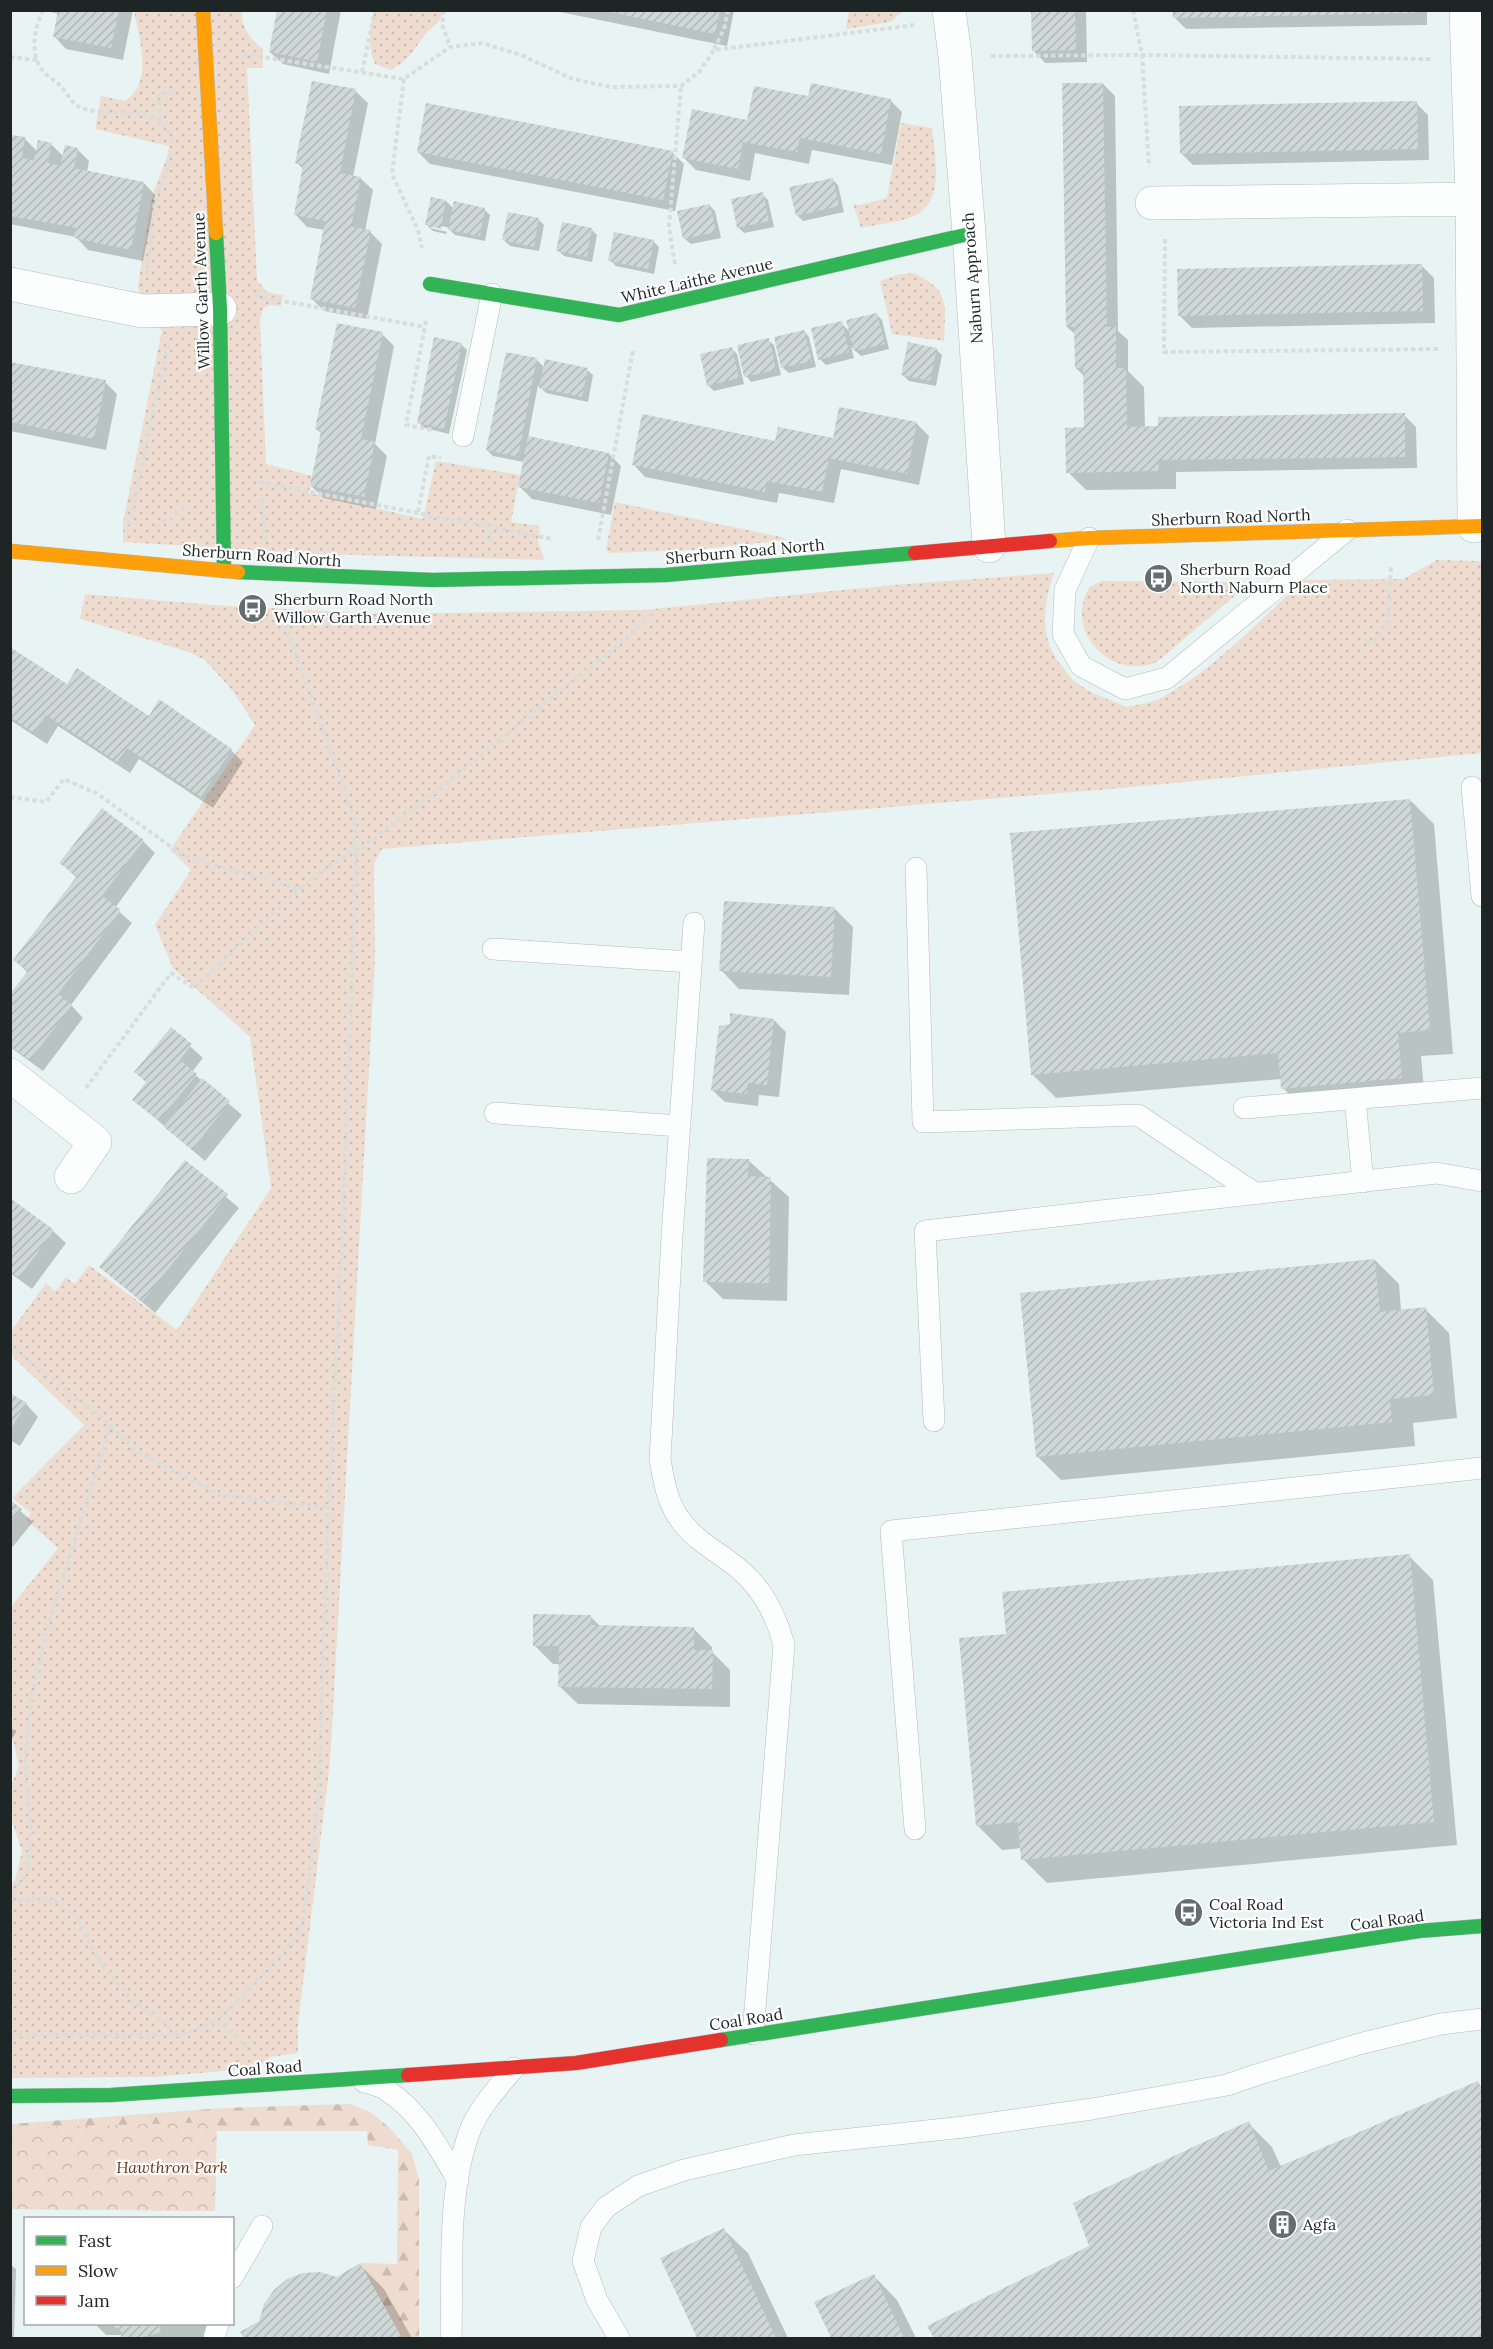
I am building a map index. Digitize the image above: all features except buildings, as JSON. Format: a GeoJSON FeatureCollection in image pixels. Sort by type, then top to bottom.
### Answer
{"type":"FeatureCollection","features":[{"type":"Feature","properties":{"kind":"street","name":"Willow Garth Avenue"},"geometry":{"type":"LineString","coordinates":[[203,10],[220,309],[224,571]]}},
{"type":"Feature","properties":{"kind":"street"},"geometry":{"type":"LineString","coordinates":[[1466,10],[1467,59],[1477,199],[1472,349],[1478,526]]}},
{"type":"Feature","properties":{"kind":"street","name":"Naburn Approach"},"geometry":{"type":"LineString","coordinates":[[950,16],[969,234],[988,546]]}},
{"type":"Feature","properties":{"kind":"street"},"geometry":{"type":"LineString","coordinates":[[1152,203],[1477,199]]}},
{"type":"Feature","properties":{"kind":"street","name":"White Laithe Avenue"},"geometry":{"type":"LineString","coordinates":[[430,284],[619,315],[969,234]]}},
{"type":"Feature","properties":{"kind":"street"},"geometry":{"type":"LineString","coordinates":[[10,284],[152,311],[220,309]]}},
{"type":"Feature","properties":{"kind":"street","name":"Sherburn Road North"},"geometry":{"type":"LineString","coordinates":[[10,551],[267,574],[433,580],[666,575],[1089,538],[1478,526]]}},
{"type":"Feature","properties":{"kind":"street"},"geometry":{"type":"LineString","coordinates":[[10,1075],[95,1142],[71,1177]]}},
{"type":"Feature","properties":{"kind":"street","name":"Coal Road"},"geometry":{"type":"LineString","coordinates":[[10,2096],[111,2096],[576,2063],[1419,1931],[1482,1926]]}},
{"type":"Feature","properties":{"kind":"lane"},"geometry":{"type":"LineString","coordinates":[[463,436],[492,294]]}},
{"type":"Feature","properties":{"kind":"lane"},"geometry":{"type":"LineString","coordinates":[[1089,538],[1065,590],[1063,634],[1081,666],[1125,689],[1167,678],[1348,530]]}},
{"type":"Feature","properties":{"kind":"lane"},"geometry":{"type":"LineString","coordinates":[[1472,788],[1482,896]]}},
{"type":"Feature","properties":{"kind":"lane"},"geometry":{"type":"LineString","coordinates":[[916,868],[923,1122],[1138,1115],[1256,1194]]}},
{"type":"Feature","properties":{"kind":"lane"},"geometry":{"type":"LineString","coordinates":[[694,922],[660,1460],[666,1491],[679,1519],[700,1542],[747,1575],[765,1596],[777,1619],[784,1645],[753,2034]]}},
{"type":"Feature","properties":{"kind":"lane"},"geometry":{"type":"LineString","coordinates":[[493,949],[691,962]]}},
{"type":"Feature","properties":{"kind":"lane"},"geometry":{"type":"LineString","coordinates":[[1244,1107],[1482,1088]]}},
{"type":"Feature","properties":{"kind":"lane"},"geometry":{"type":"LineString","coordinates":[[1355,1099],[1363,1182]]}},
{"type":"Feature","properties":{"kind":"lane"},"geometry":{"type":"LineString","coordinates":[[495,1113],[680,1126]]}},
{"type":"Feature","properties":{"kind":"lane"},"geometry":{"type":"LineString","coordinates":[[934,1421],[925,1231],[1436,1173],[1482,1181]]}},
{"type":"Feature","properties":{"kind":"lane"},"geometry":{"type":"LineString","coordinates":[[915,1829],[891,1532],[1482,1468]]}},
{"type":"Feature","properties":{"kind":"lane"},"geometry":{"type":"LineString","coordinates":[[619,2338],[597,2300],[583,2262],[591,2227],[606,2207],[638,2186],[684,2170],[794,2145],[964,2127],[1183,2094],[1227,2085],[1256,2074],[1363,2043],[1441,2024],[1482,2019]]}},
{"type":"Feature","properties":{"kind":"lane"},"geometry":{"type":"LineString","coordinates":[[451,2338],[454,2193],[471,2127],[514,2068]]}},
{"type":"Feature","properties":{"kind":"lane"},"geometry":{"type":"LineString","coordinates":[[355,2078],[385,2089],[410,2108],[437,2145],[458,2181]]}},
{"type":"Feature","properties":{"kind":"lane"},"geometry":{"type":"LineString","coordinates":[[234,2275],[262,2226]]}},
{"type":"Feature","properties":{"kind":"path"},"geometry":{"type":"LineString","coordinates":[[43,10],[33,49],[37,60],[41,68],[78,106],[99,111],[121,111],[159,121],[171,138],[172,158],[155,202],[152,311],[170,341],[121,561]]}},
{"type":"Feature","properties":{"kind":"path"},"geometry":{"type":"LineString","coordinates":[[362,72],[375,10]]}},
{"type":"Feature","properties":{"kind":"path"},"geometry":{"type":"LineString","coordinates":[[444,10],[442,24],[450,47]]}},
{"type":"Feature","properties":{"kind":"path"},"geometry":{"type":"LineString","coordinates":[[236,53],[404,79],[450,47],[482,43],[521,55],[573,79],[611,87],[681,86],[699,72],[714,50],[724,29],[728,10]]}},
{"type":"Feature","properties":{"kind":"path"},"geometry":{"type":"LineString","coordinates":[[1133,10],[1142,55],[1153,226],[1165,239],[1164,352],[1472,349]]}},
{"type":"Feature","properties":{"kind":"path"},"geometry":{"type":"LineString","coordinates":[[714,50],[950,16]]}},
{"type":"Feature","properties":{"kind":"path"},"geometry":{"type":"LineString","coordinates":[[955,56],[1142,55],[1467,59]]}},
{"type":"Feature","properties":{"kind":"path"},"geometry":{"type":"LineString","coordinates":[[10,57],[37,60]]}},
{"type":"Feature","properties":{"kind":"path"},"geometry":{"type":"LineString","coordinates":[[681,86],[669,227],[681,301]]}},
{"type":"Feature","properties":{"kind":"path"},"geometry":{"type":"LineString","coordinates":[[250,295],[425,327]]}},
{"type":"Feature","properties":{"kind":"path"},"geometry":{"type":"LineString","coordinates":[[591,576],[640,310]]}},
{"type":"Feature","properties":{"kind":"path"},"geometry":{"type":"LineString","coordinates":[[418,512],[429,456],[458,461],[463,436]]}},
{"type":"Feature","properties":{"kind":"path"},"geometry":{"type":"LineString","coordinates":[[127,536],[158,526],[192,503],[261,481],[554,539]]}},
{"type":"Feature","properties":{"kind":"path"},"geometry":{"type":"LineString","coordinates":[[1366,644],[1379,637],[1388,622],[1391,528]]}},
{"type":"Feature","properties":{"kind":"path"},"geometry":{"type":"LineString","coordinates":[[10,2035],[180,2035],[218,2021],[296,1937],[304,1915],[318,1804],[342,1245],[355,819],[267,574]]}},
{"type":"Feature","properties":{"kind":"path"},"geometry":{"type":"LineString","coordinates":[[64,1117],[171,973],[194,988],[300,889],[327,867],[355,852],[435,791],[642,624],[655,608],[666,575]]}},
{"type":"Feature","properties":{"kind":"path"},"geometry":{"type":"LineString","coordinates":[[10,797],[46,802],[64,779],[96,793],[184,856],[300,889]]}},
{"type":"Feature","properties":{"kind":"path"},"geometry":{"type":"LineString","coordinates":[[348,855],[355,845]]}},
{"type":"Feature","properties":{"kind":"path"},"geometry":{"type":"LineString","coordinates":[[10,1346],[111,1425],[135,1451],[221,1495],[329,1508]]}},
{"type":"Feature","properties":{"kind":"path"},"geometry":{"type":"LineString","coordinates":[[10,1902],[27,1870],[31,1837],[26,1760],[32,1694],[48,1625],[111,1425]]}},
{"type":"Feature","properties":{"kind":"path"},"geometry":{"type":"LineString","coordinates":[[10,1902],[33,1898],[55,1901],[77,1917],[97,1958],[130,1999],[180,2035]]}},
{"type":"Feature","properties":{"kind":"path"},"geometry":{"type":"LineString","coordinates":[[218,2021],[268,2066],[276,2084]]}},
{"type":"Feature","properties":{"kind":"green space"},"geometry":{"type":"Polygon","coordinates":[[[374,10],[443,11],[438,22],[410,56],[390,70],[375,64],[372,58],[370,37],[374,10]]]}},
{"type":"Feature","properties":{"kind":"green space"},"geometry":{"type":"Polygon","coordinates":[[[849,10],[903,11],[891,22],[846,29],[849,10]]]}},
{"type":"Feature","properties":{"kind":"green space"},"geometry":{"type":"Polygon","coordinates":[[[134,11],[242,11],[247,32],[263,49],[263,68],[247,68],[257,280],[267,292],[283,295],[281,306],[269,305],[263,309],[260,320],[266,464],[312,476],[309,493],[423,519],[436,461],[520,475],[511,522],[540,526],[538,541],[544,560],[314,554],[123,542],[123,522],[162,330],[142,311],[138,285],[152,196],[169,146],[95,129],[101,96],[125,101],[134,93],[139,83],[142,59],[134,11]]]}},
{"type":"Feature","properties":{"kind":"green space"},"geometry":{"type":"Polygon","coordinates":[[[901,123],[932,128],[936,163],[935,188],[925,208],[916,215],[896,222],[861,228],[853,204],[860,205],[887,198],[901,123]]]}},
{"type":"Feature","properties":{"kind":"green space"},"geometry":{"type":"Polygon","coordinates":[[[913,273],[925,279],[940,292],[945,308],[944,341],[892,334],[880,281],[896,275],[913,273]]]}},
{"type":"Feature","properties":{"kind":"green space"},"geometry":{"type":"Polygon","coordinates":[[[615,502],[787,540],[694,550],[610,553],[606,549],[615,502]]]}},
{"type":"Feature","properties":{"kind":"green space"},"geometry":{"type":"Polygon","coordinates":[[[1437,560],[1482,561],[1482,753],[1122,788],[382,849],[374,864],[375,961],[330,1763],[298,2024],[298,2053],[270,2057],[258,2068],[153,2077],[11,2078],[11,1887],[16,1877],[22,1851],[10,1815],[11,1785],[19,1766],[10,1728],[11,1607],[58,1548],[26,1520],[31,1513],[12,1498],[84,1425],[11,1355],[11,1331],[46,1283],[55,1292],[66,1277],[75,1284],[89,1265],[177,1330],[271,1188],[250,1037],[173,968],[155,925],[191,870],[170,850],[255,725],[232,690],[205,660],[189,652],[80,619],[85,594],[214,605],[382,614],[643,610],[893,585],[1054,573],[1045,611],[1050,647],[1072,679],[1095,694],[1127,707],[1159,699],[1200,673],[1236,643],[1303,580],[1403,579],[1437,560]]]}},
{"type":"Feature","properties":{"kind":"green space"},"geometry":{"type":"Polygon","coordinates":[[[1102,581],[1251,582],[1157,662],[1144,666],[1131,666],[1108,658],[1098,650],[1084,628],[1082,611],[1085,597],[1089,587],[1102,581]]]}},
{"type":"Feature","properties":{"kind":"green space","name":"Hawthron Park"},"geometry":{"type":"Polygon","coordinates":[[[350,2104],[370,2112],[390,2128],[412,2154],[419,2180],[419,2338],[402,2338],[360,2263],[397,2264],[398,2150],[368,2145],[367,2131],[216,2131],[215,2211],[11,2209],[11,2124],[224,2108],[350,2104]]]}},
{"type":"Feature","properties":{"kind":"green space","name":"Hawthron Park"},"geometry":{"type":"Polygon","coordinates":[[[217,2122],[215,2211],[11,2209],[11,2128],[217,2122]]]}},
{"type":"Feature","properties":{"kind":"traffic: fast"},"geometry":{"type":"LineString","coordinates":[[216,233],[220,309],[224,571]]}},
{"type":"Feature","properties":{"kind":"traffic: fast"},"geometry":{"type":"LineString","coordinates":[[430,284],[619,315],[969,234]]}},
{"type":"Feature","properties":{"kind":"traffic: fast"},"geometry":{"type":"LineString","coordinates":[[238,572],[433,580],[666,575],[915,553]]}},
{"type":"Feature","properties":{"kind":"traffic: fast"},"geometry":{"type":"LineString","coordinates":[[721,2040],[1419,1931],[1482,1926]]}},
{"type":"Feature","properties":{"kind":"traffic: fast"},"geometry":{"type":"LineString","coordinates":[[10,2096],[111,2095],[408,2075]]}},
{"type":"Feature","properties":{"kind":"traffic: slow"},"geometry":{"type":"LineString","coordinates":[[203,10],[216,233]]}},
{"type":"Feature","properties":{"kind":"traffic: slow"},"geometry":{"type":"LineString","coordinates":[[1050,541],[1482,526]]}},
{"type":"Feature","properties":{"kind":"traffic: slow"},"geometry":{"type":"LineString","coordinates":[[10,551],[238,572]]}},
{"type":"Feature","properties":{"kind":"traffic: jam"},"geometry":{"type":"LineString","coordinates":[[915,553],[1050,541]]}},
{"type":"Feature","properties":{"kind":"traffic: jam"},"geometry":{"type":"LineString","coordinates":[[408,2075],[576,2063],[721,2040]]}},
{"type":"Feature","properties":{"kind":"place","name":"Sherburn Road North Naburn Place"},"geometry":{"type":"Point","coordinates":[1159,578]}},
{"type":"Feature","properties":{"kind":"place","name":"Sherburn Road North Willow Garth Avenue"},"geometry":{"type":"Point","coordinates":[253,608]}},
{"type":"Feature","properties":{"kind":"place","name":"Coal Road Victoria Ind Est"},"geometry":{"type":"Point","coordinates":[1188,1913]}},
{"type":"Feature","properties":{"kind":"place","name":"Agfa"},"geometry":{"type":"Point","coordinates":[1282,2224]}}]}
